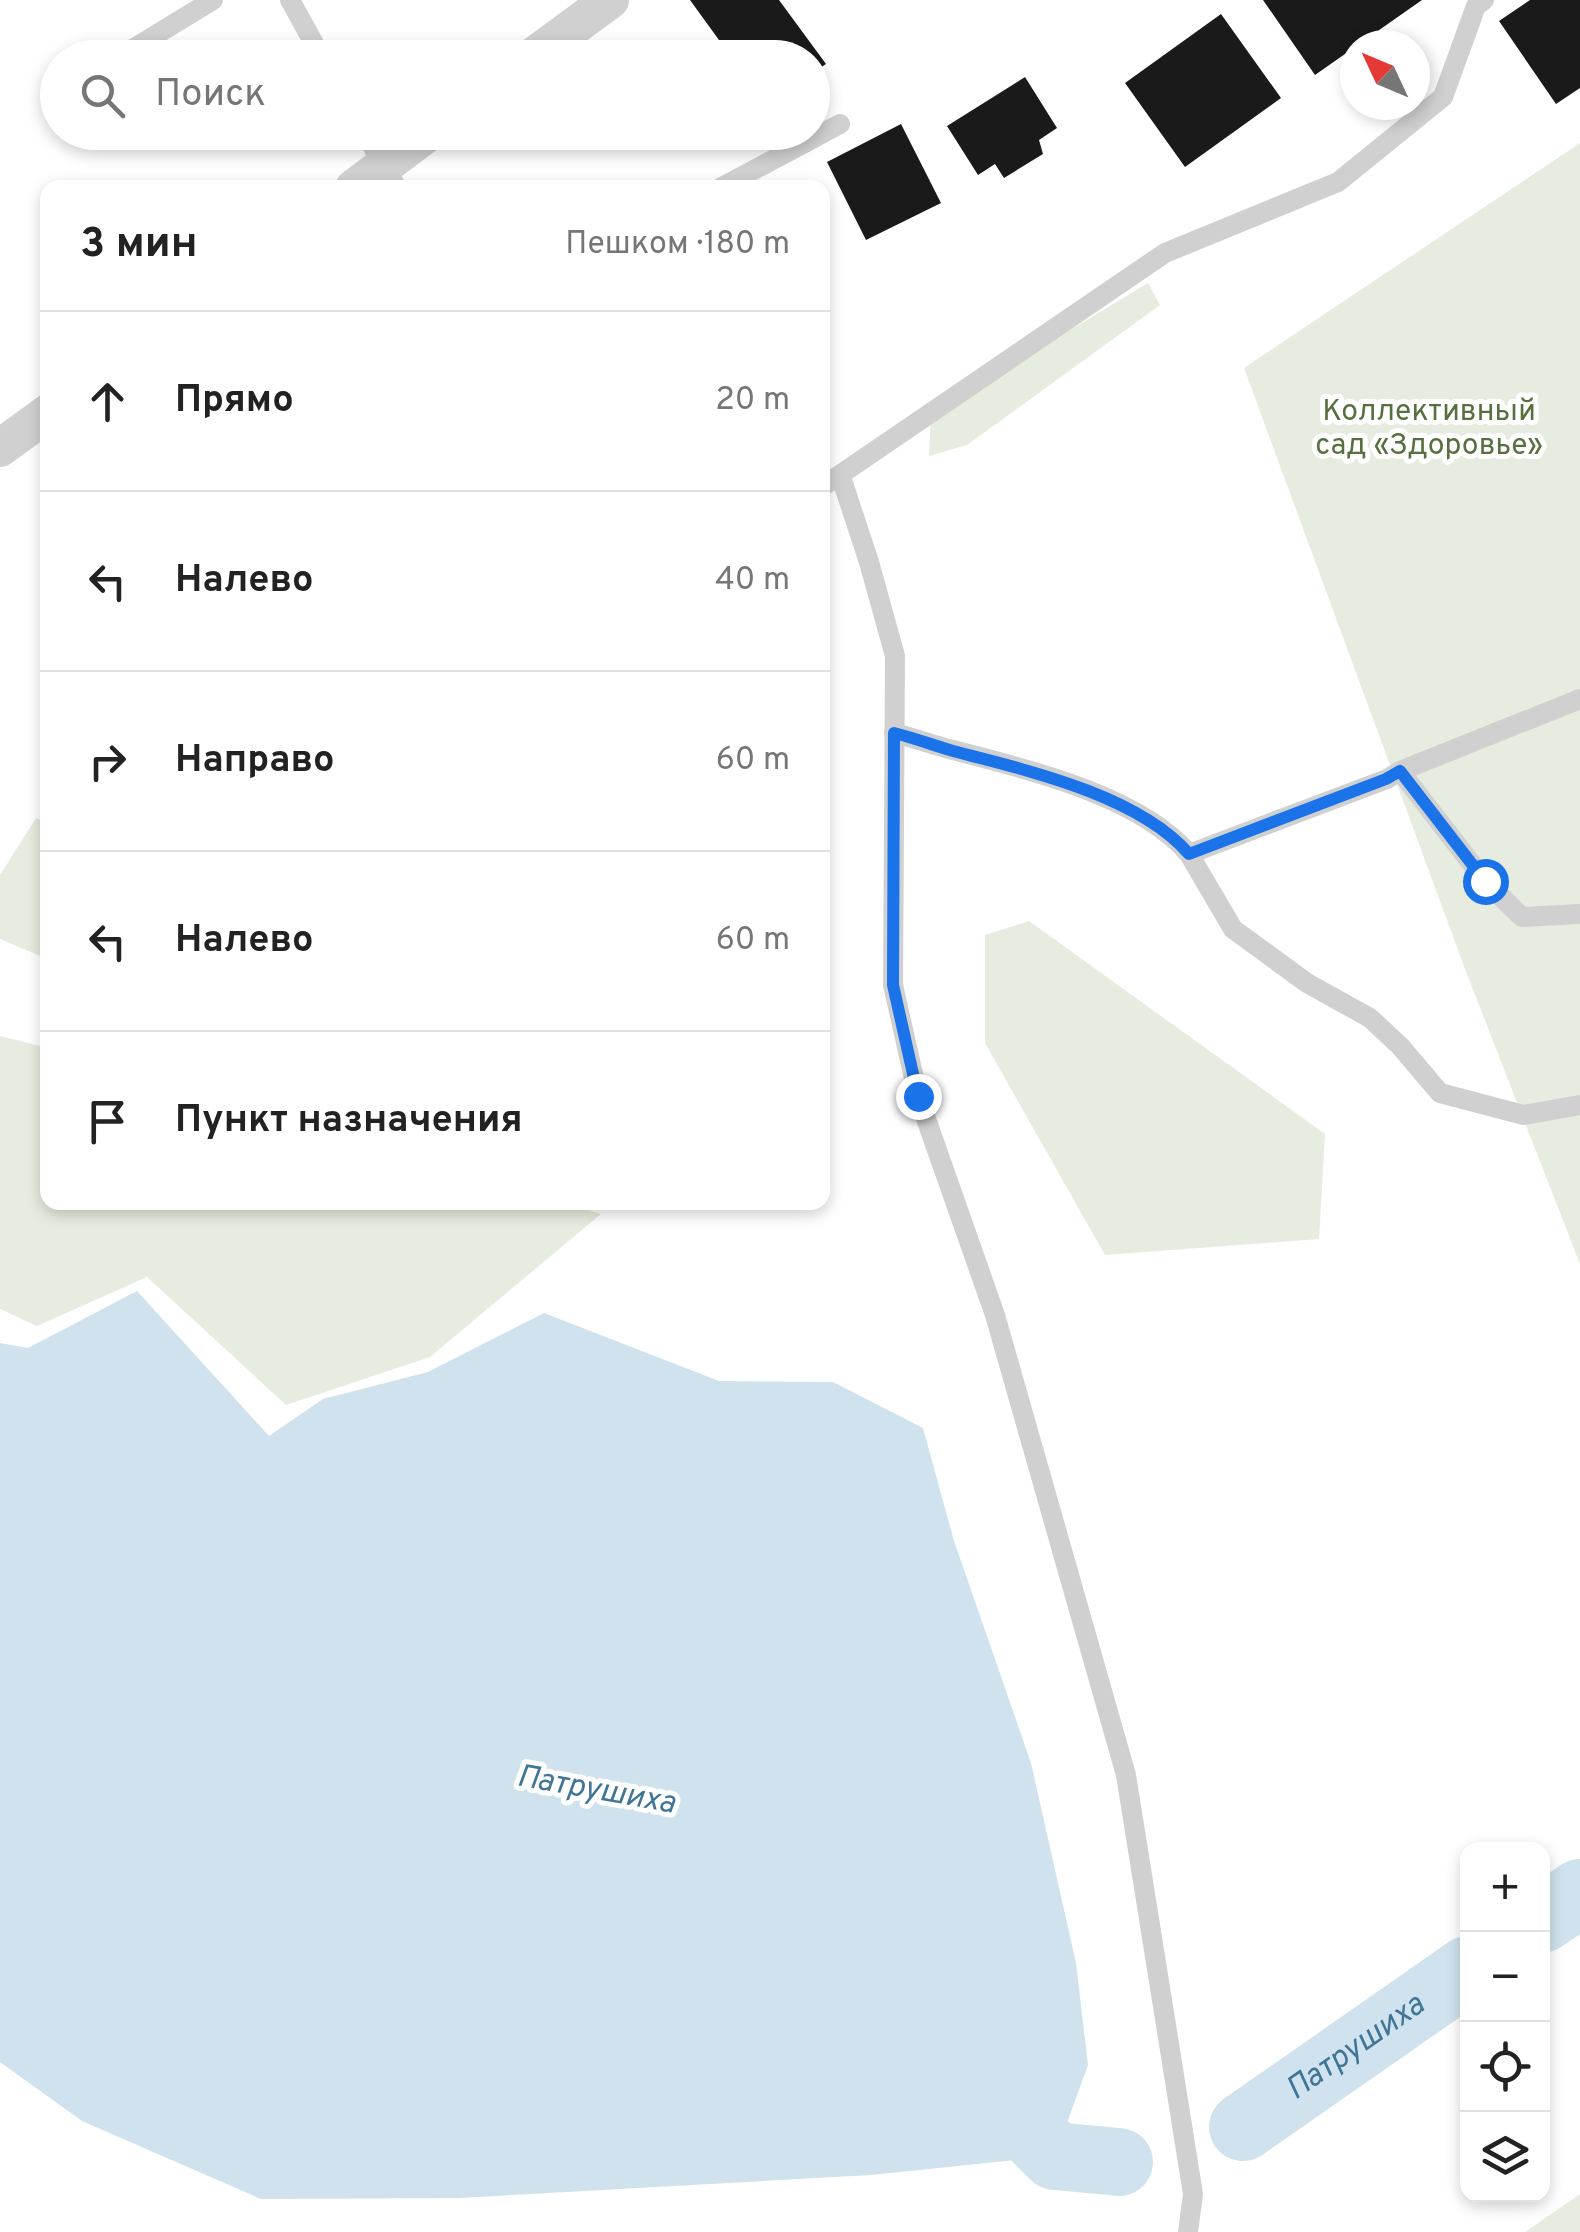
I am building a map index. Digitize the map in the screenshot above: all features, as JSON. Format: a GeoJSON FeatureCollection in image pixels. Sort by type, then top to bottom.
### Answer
{"type":"FeatureCollection","features":[{"type":"Feature","properties":{"kind":"street"},"geometry":{"type":"LineString","coordinates":[[556,40],[610,0]]}},
{"type":"Feature","properties":{"kind":"street"},"geometry":{"type":"LineString","coordinates":[[378,180],[410,150]]}},
{"type":"Feature","properties":{"kind":"street"},"geometry":{"type":"LineString","coordinates":[[0,448],[40,419]]}},
{"type":"Feature","properties":{"kind":"lane"},"geometry":{"type":"LineString","coordinates":[[147,40],[213,0]]}},
{"type":"Feature","properties":{"kind":"lane"},"geometry":{"type":"LineString","coordinates":[[290,0],[312,40]]}},
{"type":"Feature","properties":{"kind":"lane"},"geometry":{"type":"LineString","coordinates":[[1188,2232],[1194,2194],[1126,1775],[995,1315],[918,1096],[893,985],[895,656],[869,562],[832,482],[1165,254],[1338,182],[1443,97],[1476,6],[1484,0]]}},
{"type":"Feature","properties":{"kind":"lane"},"geometry":{"type":"LineString","coordinates":[[830,129],[840,124]]}},
{"type":"Feature","properties":{"kind":"lane"},"geometry":{"type":"LineString","coordinates":[[369,150],[378,180]]}},
{"type":"Feature","properties":{"kind":"lane"},"geometry":{"type":"LineString","coordinates":[[735,180],[791,150]]}},
{"type":"Feature","properties":{"kind":"lane"},"geometry":{"type":"LineString","coordinates":[[1189,854],[1580,700]]}},
{"type":"Feature","properties":{"kind":"lane"},"geometry":{"type":"LineString","coordinates":[[894,733],[1006,763],[1124,805],[1180,843],[1233,929],[1307,982],[1370,1018],[1440,1093],[1524,1115],[1580,1105]]}},
{"type":"Feature","properties":{"kind":"lane"},"geometry":{"type":"LineString","coordinates":[[1400,771],[1485,881],[1522,917],[1580,914]]}},
{"type":"Feature","properties":{"kind":"green space","name":"Коллективный сад «Здоровье»"},"geometry":{"type":"Polygon","coordinates":[[[1580,143],[1580,1264],[1465,969],[1244,368],[1580,143]]]}},
{"type":"Feature","properties":{"kind":"green space"},"geometry":{"type":"Polygon","coordinates":[[[1148,283],[1160,305],[967,445],[929,456],[931,414],[1148,283]]]}},
{"type":"Feature","properties":{"kind":"green space"},"geometry":{"type":"Polygon","coordinates":[[[36,818],[40,819],[40,956],[0,939],[0,875],[36,818]]]}},
{"type":"Feature","properties":{"kind":"green space"},"geometry":{"type":"Polygon","coordinates":[[[1029,921],[1325,1134],[1319,1239],[1105,1255],[985,1043],[985,935],[1029,921]]]}},
{"type":"Feature","properties":{"kind":"green space"},"geometry":{"type":"Polygon","coordinates":[[[0,1036],[40,1046],[40,1210],[588,1210],[601,1214],[430,1357],[286,1405],[147,1277],[37,1326],[0,1309],[0,1036]]]}},
{"type":"Feature","properties":{"kind":"green space"},"geometry":{"type":"Polygon","coordinates":[[[1580,2194],[1580,2232],[1525,2232],[1580,2194]]]}},
{"type":"Feature","properties":{"kind":"water"},"geometry":{"type":"Polygon","coordinates":[[[137,1291],[269,1436],[323,1399],[428,1372],[544,1313],[719,1381],[833,1382],[923,1428],[954,1541],[1031,1763],[1076,1963],[1088,2065],[1055,2156],[871,2175],[459,2198],[261,2199],[82,2121],[0,2062],[0,1343],[28,1348],[137,1291]]]}},
{"type":"Feature","properties":{"kind":"building"},"geometry":{"type":"Polygon","coordinates":[[[690,0],[779,0],[808,40],[719,40],[690,0]]]}},
{"type":"Feature","properties":{"kind":"building"},"geometry":{"type":"Polygon","coordinates":[[[1263,0],[1422,0],[1379,30],[1340,30],[1340,57],[1315,75],[1263,0]]]}},
{"type":"Feature","properties":{"kind":"building"},"geometry":{"type":"Polygon","coordinates":[[[1530,0],[1580,0],[1580,88],[1556,104],[1499,21],[1530,0]]]}},
{"type":"Feature","properties":{"kind":"building"},"geometry":{"type":"Polygon","coordinates":[[[1221,14],[1281,98],[1185,167],[1125,83],[1221,14]]]}},
{"type":"Feature","properties":{"kind":"building"},"geometry":{"type":"Polygon","coordinates":[[[1025,77],[1057,128],[1039,140],[1043,154],[1004,178],[995,164],[978,175],[947,126],[1025,77]]]}},
{"type":"Feature","properties":{"kind":"building"},"geometry":{"type":"Polygon","coordinates":[[[901,124],[941,203],[866,240],[827,162],[901,124]]]}},
{"type":"Feature","properties":{"kind":"waterway","name":"Патрушиха"},"geometry":{"type":"LineString","coordinates":[[1550,1914],[1580,1893]]}},
{"type":"Feature","properties":{"kind":"waterway","name":"Патрушиха"},"geometry":{"type":"LineString","coordinates":[[1243,2127],[1460,1976]]}},
{"type":"Feature","properties":{"kind":"waterway","name":"Патрушиха"},"geometry":{"type":"LineString","coordinates":[[989,2091],[1055,2156],[1119,2162]]}},
{"type":"Feature","properties":{"kind":"route"},"geometry":{"type":"LineString","coordinates":[[918,1096],[893,985],[894,733],[1006,763],[1124,805],[1180,843],[1189,854],[1400,771],[1485,881]]}}]}
